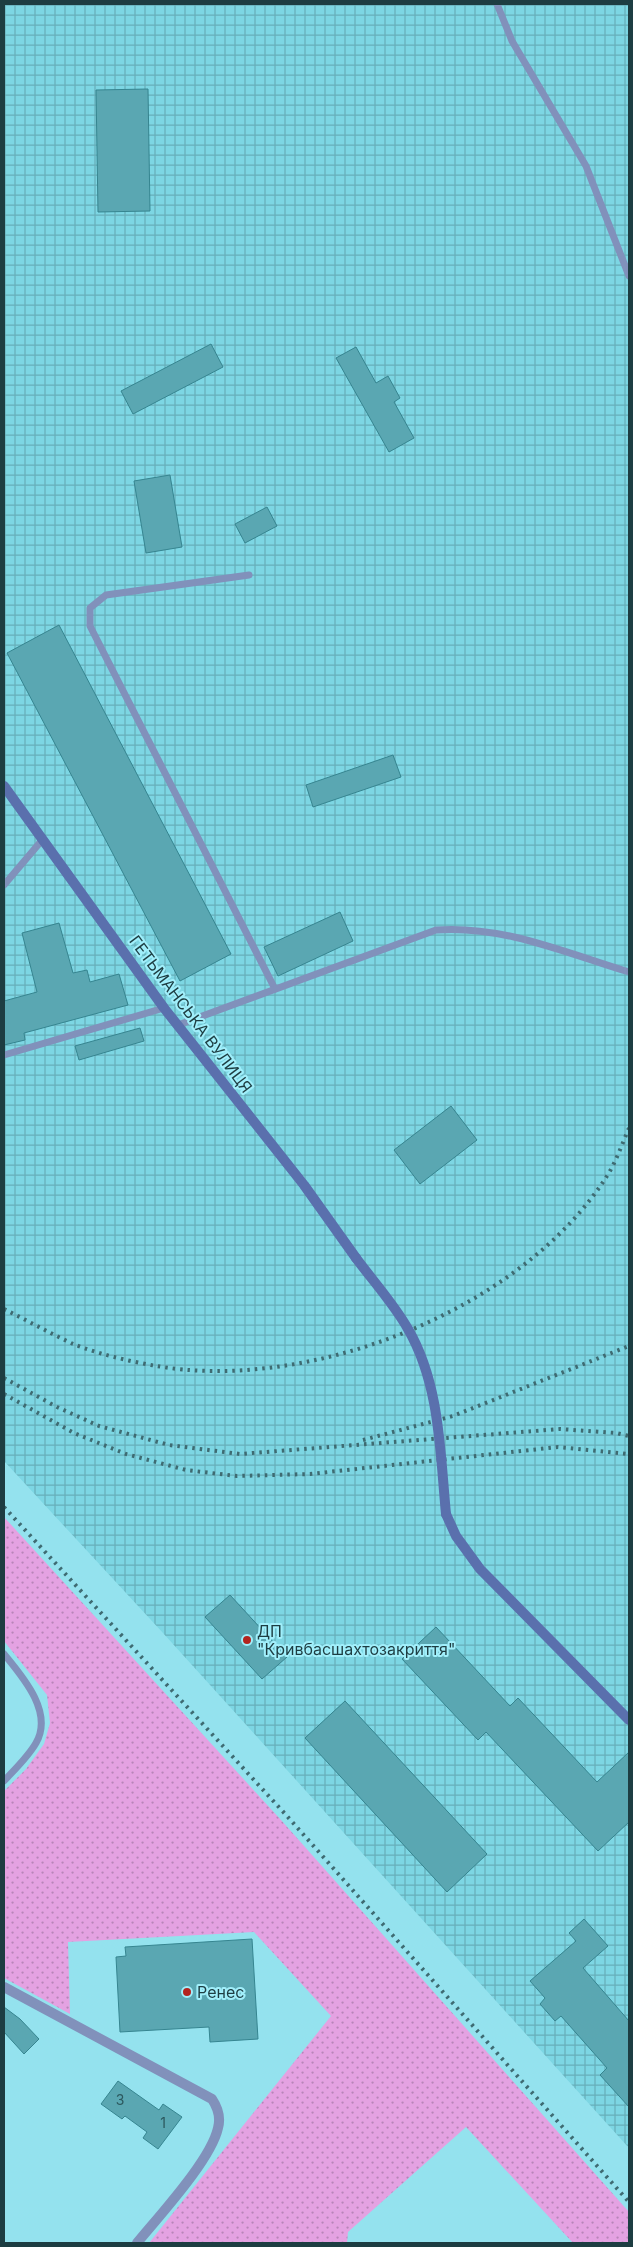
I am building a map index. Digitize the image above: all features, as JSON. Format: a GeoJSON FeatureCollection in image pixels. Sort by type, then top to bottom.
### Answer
{"type":"FeatureCollection","features":[{"type":"Feature","properties":{"kind":"street","name":"ГЕТЬМАНСЬКА ВУЛИЦЯ"},"geometry":{"type":"LineString","coordinates":[[4,786],[164,1008],[304,1184],[408,1329],[424,1364],[435,1404],[446,1514],[456,1536],[480,1569],[629,1720]]}},
{"type":"Feature","properties":{"kind":"street"},"geometry":{"type":"LineString","coordinates":[[4,1987],[212,2099],[219,2109],[218,2128],[210,2147],[189,2179],[138,2243]]}},
{"type":"Feature","properties":{"kind":"lane"},"geometry":{"type":"LineString","coordinates":[[496,4],[512,40],[586,166],[629,276]]}},
{"type":"Feature","properties":{"kind":"lane"},"geometry":{"type":"LineString","coordinates":[[249,575],[106,595],[90,608],[90,626],[275,989]]}},
{"type":"Feature","properties":{"kind":"lane"},"geometry":{"type":"LineString","coordinates":[[4,885],[43,839]]}},
{"type":"Feature","properties":{"kind":"lane"},"geometry":{"type":"LineString","coordinates":[[178,1025],[436,930],[496,932],[629,972]]}},
{"type":"Feature","properties":{"kind":"lane"},"geometry":{"type":"LineString","coordinates":[[4,1055],[164,1008]]}},
{"type":"Feature","properties":{"kind":"lane"},"geometry":{"type":"LineString","coordinates":[[4,1654],[24,1677],[36,1702],[41,1723],[37,1741],[20,1765],[4,1781]]}},
{"type":"Feature","properties":{"kind":"shaded area"},"geometry":{"type":"Polygon","coordinates":[[[4,4],[629,4],[629,2148],[163,1633],[4,1461],[4,4]]]}},
{"type":"Feature","properties":{"kind":"shaded area"},"geometry":{"type":"Polygon","coordinates":[[[4,1517],[281,1820],[629,2212],[629,2243],[573,2243],[466,2127],[348,2232],[347,2243],[149,2243],[331,2016],[254,1932],[68,1942],[70,2014],[4,1978],[4,1791],[26,1769],[44,1744],[50,1723],[47,1695],[4,1641],[4,1517]]]}},
{"type":"Feature","properties":{"kind":"building"},"geometry":{"type":"Polygon","coordinates":[[[148,89],[150,211],[98,212],[96,90],[148,89]]]}},
{"type":"Feature","properties":{"kind":"building"},"geometry":{"type":"Polygon","coordinates":[[[211,344],[223,367],[133,414],[121,391],[211,344]]]}},
{"type":"Feature","properties":{"kind":"building"},"geometry":{"type":"Polygon","coordinates":[[[356,347],[376,383],[388,376],[400,398],[394,402],[414,438],[389,452],[336,358],[356,347]]]}},
{"type":"Feature","properties":{"kind":"building"},"geometry":{"type":"Polygon","coordinates":[[[170,475],[182,547],[146,553],[134,481],[170,475]]]}},
{"type":"Feature","properties":{"kind":"building"},"geometry":{"type":"Polygon","coordinates":[[[267,507],[277,526],[245,543],[235,524],[267,507]]]}},
{"type":"Feature","properties":{"kind":"building"},"geometry":{"type":"Polygon","coordinates":[[[59,625],[231,954],[180,981],[7,653],[59,625]]]}},
{"type":"Feature","properties":{"kind":"building"},"geometry":{"type":"Polygon","coordinates":[[[393,755],[401,777],[313,807],[306,785],[393,755]]]}},
{"type":"Feature","properties":{"kind":"building"},"geometry":{"type":"Polygon","coordinates":[[[340,912],[353,941],[278,976],[264,947],[340,912]]]}},
{"type":"Feature","properties":{"kind":"building"},"geometry":{"type":"Polygon","coordinates":[[[59,923],[73,973],[87,970],[90,982],[119,974],[128,1005],[24,1033],[25,1040],[4,1045],[4,1001],[37,992],[22,933],[59,923]]]}},
{"type":"Feature","properties":{"kind":"building"},"geometry":{"type":"Polygon","coordinates":[[[140,1028],[144,1041],[79,1060],[75,1046],[140,1028]]]}},
{"type":"Feature","properties":{"kind":"building"},"geometry":{"type":"Polygon","coordinates":[[[451,1106],[477,1140],[420,1184],[394,1150],[451,1106]]]}},
{"type":"Feature","properties":{"kind":"building"},"geometry":{"type":"Polygon","coordinates":[[[230,1595],[287,1657],[262,1679],[205,1617],[230,1595]]]}},
{"type":"Feature","properties":{"kind":"building"},"geometry":{"type":"Polygon","coordinates":[[[436,1627],[510,1706],[518,1698],[597,1782],[629,1752],[629,1822],[598,1851],[486,1732],[478,1740],[402,1659],[436,1627]]]}},
{"type":"Feature","properties":{"kind":"building"},"geometry":{"type":"Polygon","coordinates":[[[345,1701],[487,1854],[447,1892],[305,1738],[345,1701]]]}},
{"type":"Feature","properties":{"kind":"building"},"geometry":{"type":"Polygon","coordinates":[[[584,1919],[608,1946],[583,1968],[629,2021],[629,2107],[600,2075],[607,2068],[561,2016],[555,2021],[540,2004],[545,1998],[530,1981],[576,1941],[569,1933],[584,1919]]]}},
{"type":"Feature","properties":{"kind":"building","name":"Ренес"},"geometry":{"type":"Polygon","coordinates":[[[252,1939],[258,2039],[210,2042],[209,2027],[120,2032],[116,1957],[126,1956],[125,1947],[252,1939]]]}},
{"type":"Feature","properties":{"kind":"building"},"geometry":{"type":"Polygon","coordinates":[[[4,2007],[20,2019],[39,2039],[24,2054],[4,2032],[4,2007]]]}},
{"type":"Feature","properties":{"kind":"building"},"geometry":{"type":"Polygon","coordinates":[[[118,2081],[159,2110],[163,2104],[182,2117],[158,2149],[143,2138],[147,2132],[125,2116],[122,2119],[101,2104],[118,2081]]]}},
{"type":"Feature","properties":{"kind":"railway"},"geometry":{"type":"LineString","coordinates":[[4,1309],[83,1348],[129,1361],[176,1369],[246,1370],[305,1362],[364,1347],[423,1325],[478,1296],[528,1261],[572,1221],[607,1176],[629,1128]]}},
{"type":"Feature","properties":{"kind":"railway"},"geometry":{"type":"LineString","coordinates":[[363,1440],[453,1416],[629,1346]]}},
{"type":"Feature","properties":{"kind":"railway"},"geometry":{"type":"LineString","coordinates":[[4,1378],[57,1407],[99,1426],[169,1445],[240,1454],[560,1429],[616,1433],[629,1436]]}},
{"type":"Feature","properties":{"kind":"railway"},"geometry":{"type":"LineString","coordinates":[[4,1394],[74,1433],[126,1454],[186,1470],[237,1476],[310,1474],[558,1447],[629,1454]]}},
{"type":"Feature","properties":{"kind":"railway"},"geometry":{"type":"LineString","coordinates":[[4,1507],[287,1816],[629,2202]]}},
{"type":"Feature","properties":{"kind":"place","name":"ДП \"Кривбасшахтозакриття\""},"geometry":{"type":"Point","coordinates":[247,1640]}},
{"type":"Feature","properties":{"kind":"place","name":"Ренес"},"geometry":{"type":"Point","coordinates":[187,1992]}}]}
